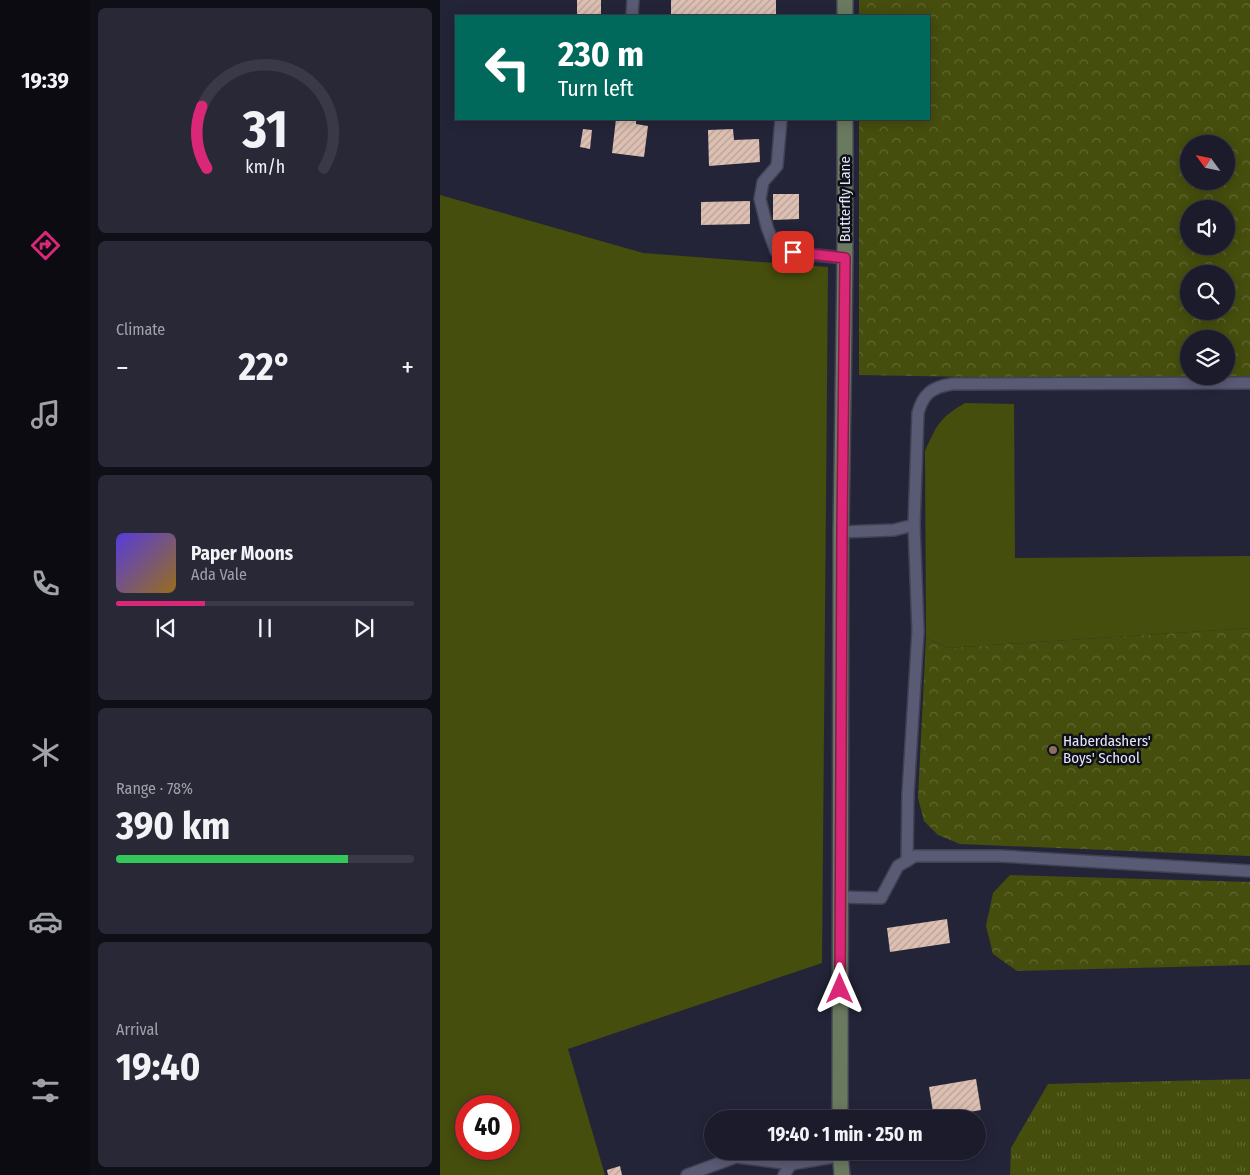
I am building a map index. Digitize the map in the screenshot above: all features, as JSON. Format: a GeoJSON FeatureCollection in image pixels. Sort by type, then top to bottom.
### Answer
{"type":"FeatureCollection","features":[{"type":"Feature","properties":{"kind":"street"},"geometry":{"type":"LineString","coordinates":[[845,0],[845,15]]}},
{"type":"Feature","properties":{"kind":"street","name":"Butterfly Lane"},"geometry":{"type":"LineString","coordinates":[[840,1110],[845,120]]}},
{"type":"Feature","properties":{"kind":"street"},"geometry":{"type":"LineString","coordinates":[[841,1160],[842,1175]]}},
{"type":"Feature","properties":{"kind":"lane"},"geometry":{"type":"LineString","coordinates":[[632,15],[633,0]]}},
{"type":"Feature","properties":{"kind":"lane"},"geometry":{"type":"LineString","coordinates":[[781,120],[776,166],[763,182],[760,199],[767,227],[776,251],[845,258]]}},
{"type":"Feature","properties":{"kind":"lane"},"geometry":{"type":"LineString","coordinates":[[907,861],[908,794],[918,632],[914,526],[918,413],[921,401],[928,393],[943,385],[1250,383]]}},
{"type":"Feature","properties":{"kind":"lane"},"geometry":{"type":"LineString","coordinates":[[842,532],[894,530],[914,526]]}},
{"type":"Feature","properties":{"kind":"lane"},"geometry":{"type":"LineString","coordinates":[[840,897],[881,898],[898,866],[915,856],[1000,856],[1250,871]]}},
{"type":"Feature","properties":{"kind":"lane"},"geometry":{"type":"LineString","coordinates":[[687,1175],[701,1173],[736,1157],[791,1164],[811,1160]]}},
{"type":"Feature","properties":{"kind":"lane"},"geometry":{"type":"LineString","coordinates":[[784,1175],[791,1164]]}},
{"type":"Feature","properties":{"kind":"green space"},"geometry":{"type":"Polygon","coordinates":[[[859,0],[1250,0],[1250,382],[1235,382],[1235,330],[1180,330],[1180,381],[859,375],[859,120],[930,120],[930,15],[859,15],[859,0]]]}},
{"type":"Feature","properties":{"kind":"green space"},"geometry":{"type":"Polygon","coordinates":[[[440,195],[643,253],[828,267],[822,963],[568,1049],[605,1175],[440,1175],[440,195]]]}},
{"type":"Feature","properties":{"kind":"green space"},"geometry":{"type":"Polygon","coordinates":[[[965,403],[1014,404],[1015,558],[1250,556],[1250,628],[948,648],[926,638],[925,451],[944,418],[965,403]]]}},
{"type":"Feature","properties":{"kind":"green space"},"geometry":{"type":"Polygon","coordinates":[[[1250,628],[1250,856],[960,844],[938,835],[924,821],[918,798],[926,638],[948,648],[1250,628]]]}},
{"type":"Feature","properties":{"kind":"green space"},"geometry":{"type":"Polygon","coordinates":[[[1010,875],[1250,882],[1250,965],[1017,971],[993,954],[986,926],[993,893],[1010,875]]]}},
{"type":"Feature","properties":{"kind":"green space"},"geometry":{"type":"Polygon","coordinates":[[[1250,1079],[1250,1175],[1010,1175],[1011,1148],[1048,1084],[1250,1079]]]}},
{"type":"Feature","properties":{"kind":"building"},"geometry":{"type":"Polygon","coordinates":[[[577,0],[601,0],[601,15],[577,15],[577,0]]]}},
{"type":"Feature","properties":{"kind":"building"},"geometry":{"type":"Polygon","coordinates":[[[671,0],[776,0],[776,15],[671,15],[671,0]]]}},
{"type":"Feature","properties":{"kind":"building"},"geometry":{"type":"Polygon","coordinates":[[[616,120],[636,120],[636,124],[648,126],[644,157],[612,153],[616,120]]]}},
{"type":"Feature","properties":{"kind":"building"},"geometry":{"type":"Polygon","coordinates":[[[583,129],[592,130],[590,149],[580,147],[583,129]]]}},
{"type":"Feature","properties":{"kind":"building"},"geometry":{"type":"Polygon","coordinates":[[[733,129],[734,140],[759,139],[760,162],[709,166],[708,130],[733,129]]]}},
{"type":"Feature","properties":{"kind":"building"},"geometry":{"type":"Polygon","coordinates":[[[773,194],[799,194],[799,219],[773,220],[773,194]]]}},
{"type":"Feature","properties":{"kind":"building"},"geometry":{"type":"Polygon","coordinates":[[[750,201],[750,224],[701,225],[701,202],[750,201]]]}},
{"type":"Feature","properties":{"kind":"building"},"geometry":{"type":"Polygon","coordinates":[[[947,919],[950,943],[890,952],[887,928],[947,919]]]}},
{"type":"Feature","properties":{"kind":"building"},"geometry":{"type":"Polygon","coordinates":[[[976,1079],[981,1110],[933,1110],[929,1087],[976,1079]]]}},
{"type":"Feature","properties":{"kind":"building"},"geometry":{"type":"Polygon","coordinates":[[[620,1166],[622,1175],[608,1175],[607,1170],[620,1166]]]}},
{"type":"Feature","properties":{"kind":"place","name":"Haberdashers' Boys' School"},"geometry":{"type":"Point","coordinates":[1053,750]}},
{"type":"Feature","properties":{"kind":"route"},"geometry":{"type":"LineString","coordinates":[[793,252],[845,258],[840,989]]}}]}
